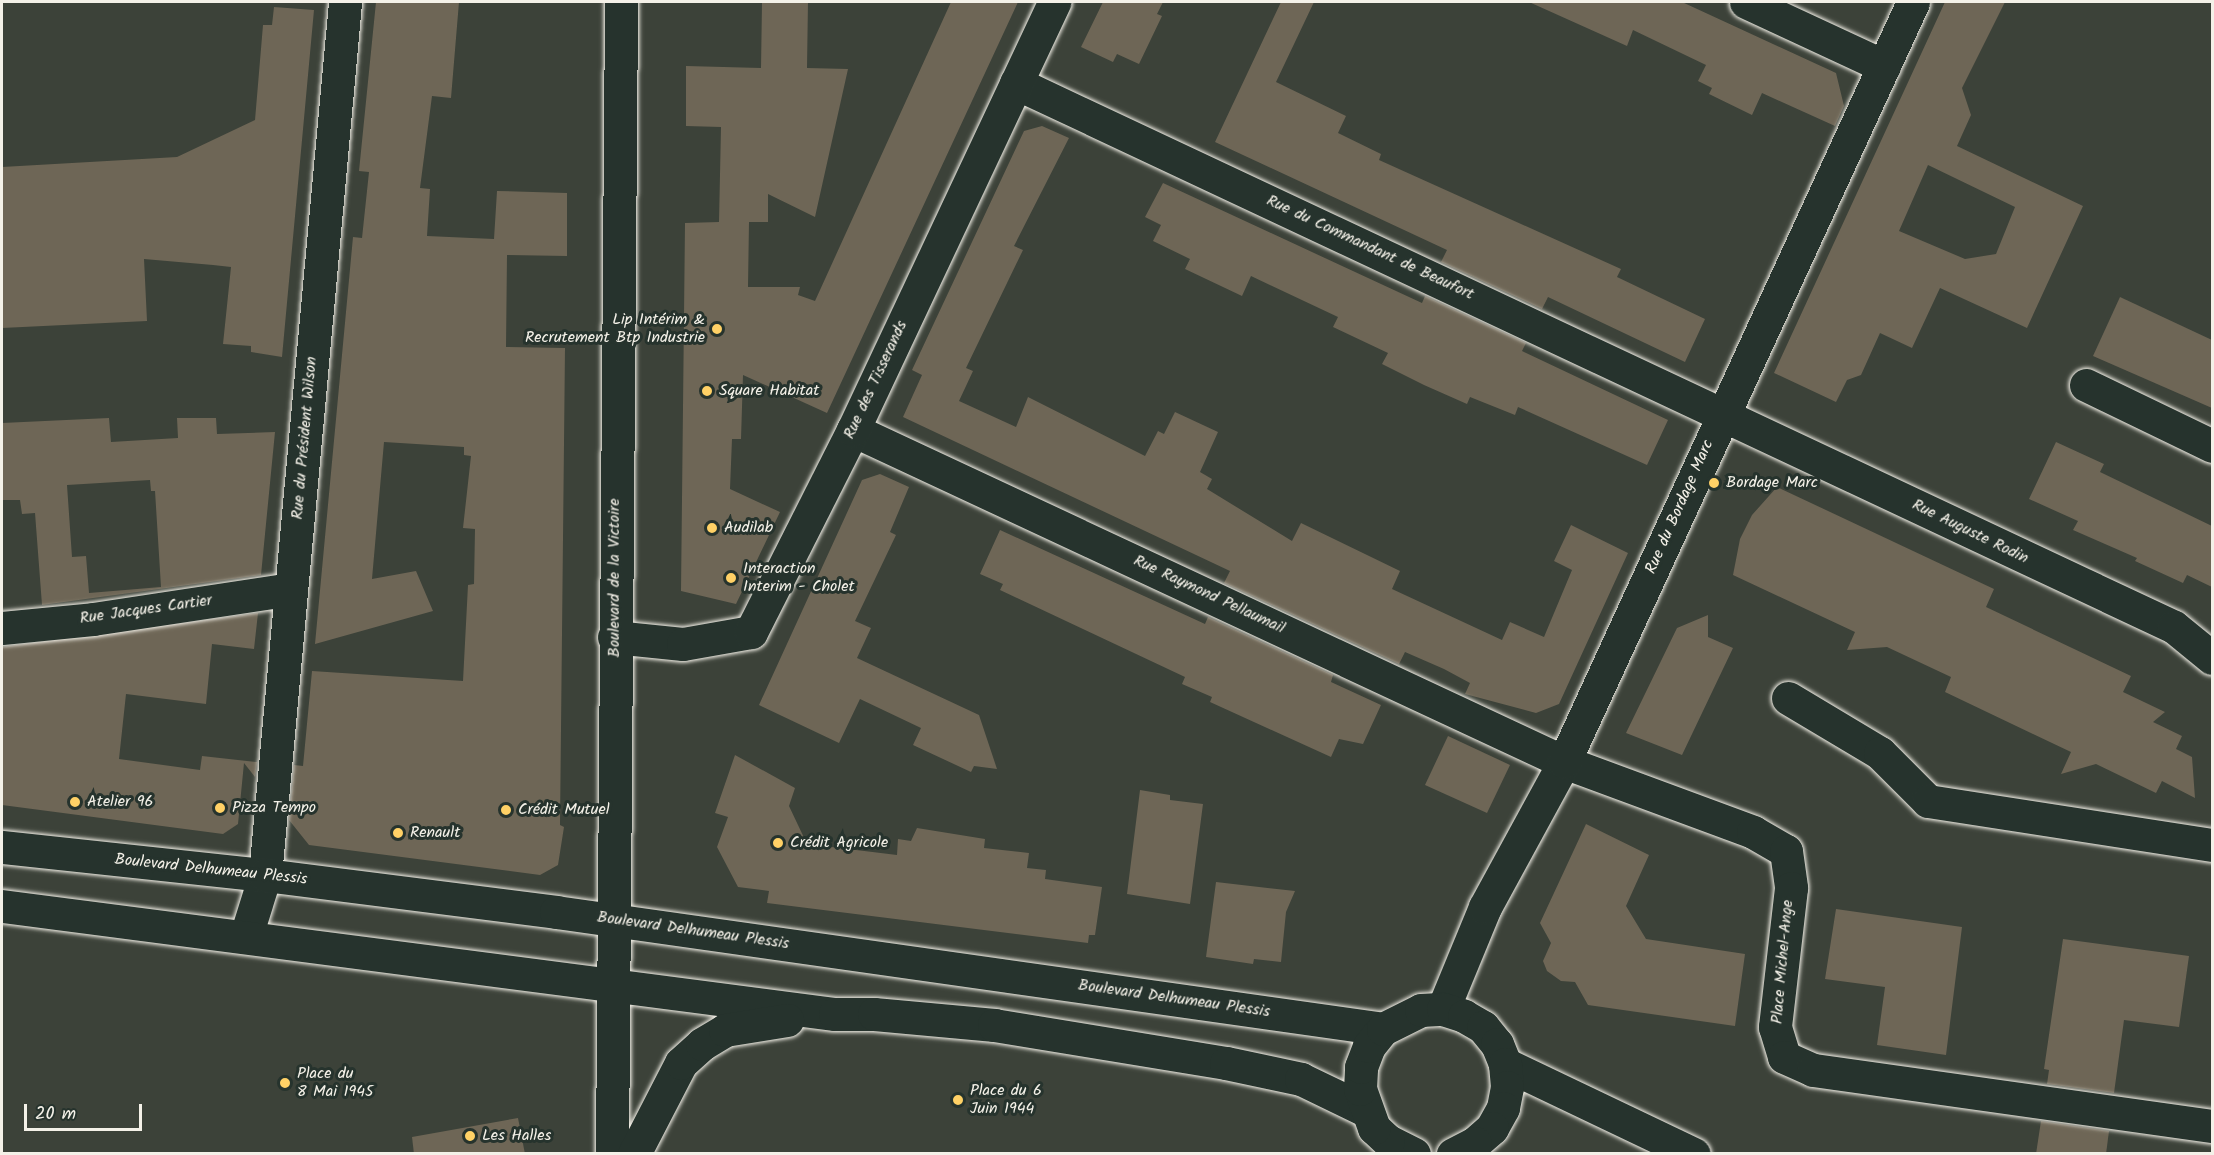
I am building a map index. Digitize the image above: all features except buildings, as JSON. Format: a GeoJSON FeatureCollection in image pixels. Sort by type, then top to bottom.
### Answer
{"type":"FeatureCollection","features":[{"type":"Feature","properties":{"kind":"street","name":"Rue du Président Wilson"},"geometry":{"type":"LineString","coordinates":[[246,936],[265,874],[345,2]]}},
{"type":"Feature","properties":{"kind":"street","name":"Boulevard de la Victoire"},"geometry":{"type":"LineString","coordinates":[[612,1154],[612,984],[616,920],[614,637],[621,2]]}},
{"type":"Feature","properties":{"kind":"street","name":"Rue des Tisserands"},"geometry":{"type":"LineString","coordinates":[[614,637],[683,644],[751,632],[853,430],[1054,2]]}},
{"type":"Feature","properties":{"kind":"street"},"geometry":{"type":"LineString","coordinates":[[1746,2],[1884,66]]}},
{"type":"Feature","properties":{"kind":"street","name":"Rue du Bordage Marc"},"geometry":{"type":"LineString","coordinates":[[1443,1009],[1485,907],[1564,762],[1913,2]]}},
{"type":"Feature","properties":{"kind":"street","name":"Rue du Commandant de Beaufort"},"geometry":{"type":"LineString","coordinates":[[1016,83],[1723,414]]}},
{"type":"Feature","properties":{"kind":"street"},"geometry":{"type":"LineString","coordinates":[[2086,385],[2212,446]]}},
{"type":"Feature","properties":{"kind":"street","name":"Rue Auguste Rodin"},"geometry":{"type":"LineString","coordinates":[[1723,414],[2174,627],[2212,658]]}},
{"type":"Feature","properties":{"kind":"street","name":"Rue Raymond Pellaumail"},"geometry":{"type":"LineString","coordinates":[[853,430],[1564,762]]}},
{"type":"Feature","properties":{"kind":"street","name":"Rue Jacques Cartier"},"geometry":{"type":"LineString","coordinates":[[2,628],[93,619],[291,589]]}},
{"type":"Feature","properties":{"kind":"street"},"geometry":{"type":"LineString","coordinates":[[1788,698],[1881,753],[1928,801],[2212,844]]}},
{"type":"Feature","properties":{"kind":"street","name":"Place Michel-Ange"},"geometry":{"type":"LineString","coordinates":[[1564,762],[1753,832],[1785,851],[1791,888],[1775,1027],[1784,1057],[1813,1070],[2212,1126]]}},
{"type":"Feature","properties":{"kind":"street","name":"Boulevard Delhumeau Plessis"},"geometry":{"type":"LineString","coordinates":[[2,847],[265,874],[616,920],[1383,1029]]}},
{"type":"Feature","properties":{"kind":"street"},"geometry":{"type":"LineString","coordinates":[[2,906],[835,1014]]}},
{"type":"Feature","properties":{"kind":"street"},"geometry":{"type":"LineString","coordinates":[[1365,1110],[1361,1067],[1369,1046],[1383,1029],[1421,1010],[1443,1009],[1464,1016],[1483,1027],[1497,1044],[1505,1064],[1507,1087],[1503,1108],[1492,1128],[1474,1150]]}},
{"type":"Feature","properties":{"kind":"street"},"geometry":{"type":"LineString","coordinates":[[634,1154],[681,1063],[702,1044],[725,1029],[753,1023],[835,1014],[874,1014],[994,1025],[1226,1063],[1301,1079],[1365,1110],[1388,1141],[1414,1154]]}},
{"type":"Feature","properties":{"kind":"street"},"geometry":{"type":"LineString","coordinates":[[1505,1064],[1694,1154]]}},
{"type":"Feature","properties":{"kind":"place","name":"Lip Intérim & Recrutement Btp Industrie"},"geometry":{"type":"Point","coordinates":[717,329]}},
{"type":"Feature","properties":{"kind":"place","name":"Square Habitat"},"geometry":{"type":"Point","coordinates":[707,391]}},
{"type":"Feature","properties":{"kind":"place","name":"Bordage Marc"},"geometry":{"type":"Point","coordinates":[1714,483]}},
{"type":"Feature","properties":{"kind":"place","name":"Audilab"},"geometry":{"type":"Point","coordinates":[712,528]}},
{"type":"Feature","properties":{"kind":"place","name":"Interaction Interim - Cholet"},"geometry":{"type":"Point","coordinates":[731,578]}},
{"type":"Feature","properties":{"kind":"place","name":"Atelier 96"},"geometry":{"type":"Point","coordinates":[75,802]}},
{"type":"Feature","properties":{"kind":"place","name":"Pizza Tempo"},"geometry":{"type":"Point","coordinates":[220,808]}},
{"type":"Feature","properties":{"kind":"place","name":"Crédit Mutuel"},"geometry":{"type":"Point","coordinates":[506,810]}},
{"type":"Feature","properties":{"kind":"place","name":"Renault"},"geometry":{"type":"Point","coordinates":[398,833]}},
{"type":"Feature","properties":{"kind":"place","name":"Crédit Agricole"},"geometry":{"type":"Point","coordinates":[778,843]}},
{"type":"Feature","properties":{"kind":"place","name":"Place du 8 Mai 1945"},"geometry":{"type":"Point","coordinates":[285,1083]}},
{"type":"Feature","properties":{"kind":"place","name":"Place du 6 Juin 1944"},"geometry":{"type":"Point","coordinates":[958,1100]}},
{"type":"Feature","properties":{"kind":"place","name":"Les Halles"},"geometry":{"type":"Point","coordinates":[470,1136]}}]}
